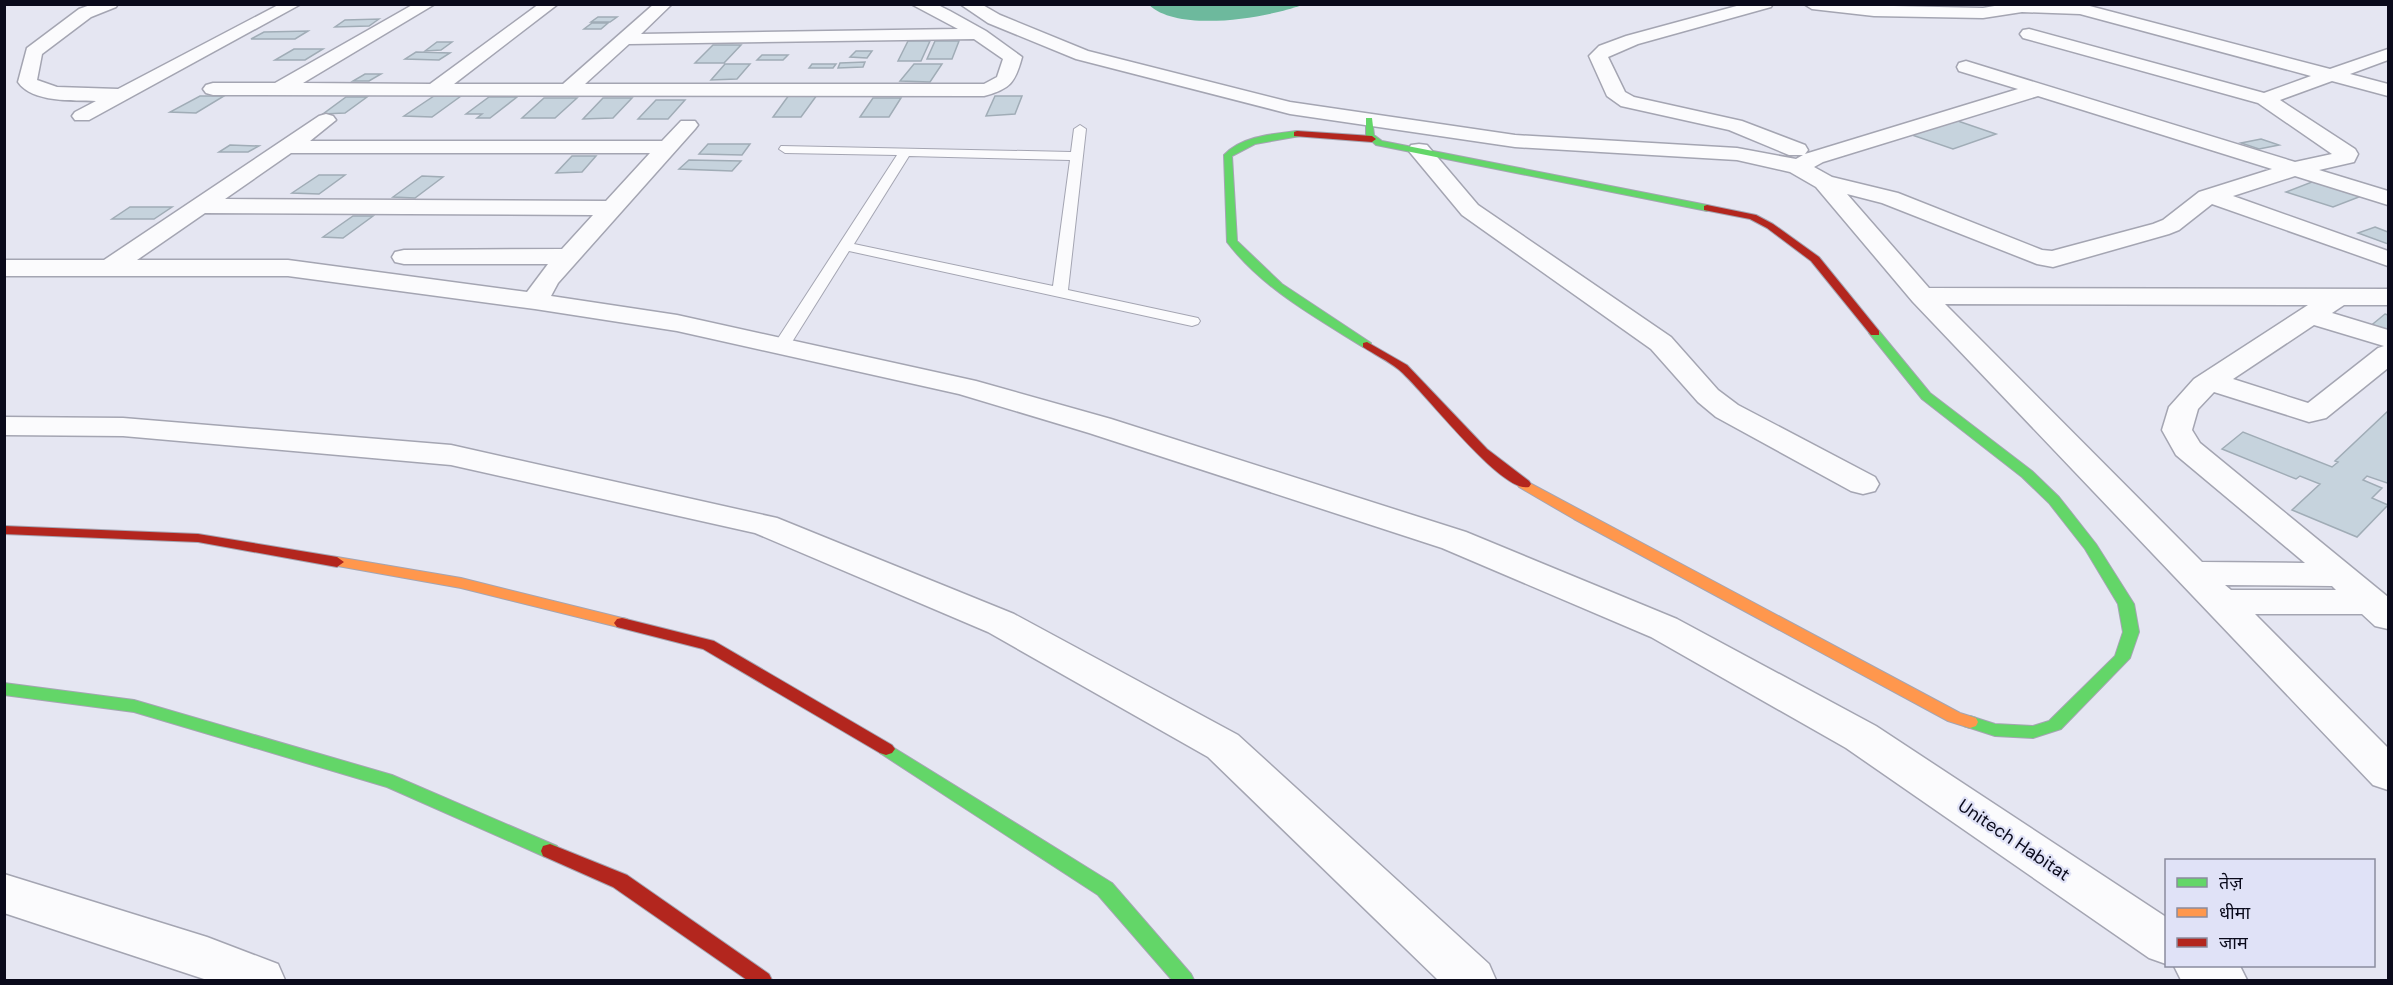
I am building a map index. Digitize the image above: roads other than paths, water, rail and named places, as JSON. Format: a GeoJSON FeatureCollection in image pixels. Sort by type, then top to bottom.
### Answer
{"type":"FeatureCollection","features":[{"type":"Feature","properties":{"kind":"street"},"geometry":{"type":"LineString","coordinates":[[110,4],[85,13],[33,52],[27,82],[33,88],[50,92],[122,95]]}},
{"type":"Feature","properties":{"kind":"street"},"geometry":{"type":"LineString","coordinates":[[82,116],[293,4]]}},
{"type":"Feature","properties":{"kind":"street"},"geometry":{"type":"LineString","coordinates":[[280,89],[427,4]]}},
{"type":"Feature","properties":{"kind":"street"},"geometry":{"type":"LineString","coordinates":[[435,88],[550,4]]}},
{"type":"Feature","properties":{"kind":"street"},"geometry":{"type":"LineString","coordinates":[[569,88],[664,4]]}},
{"type":"Feature","properties":{"kind":"street"},"geometry":{"type":"LineString","coordinates":[[213,89],[984,90],[998,87],[1006,79],[1013,57],[978,34],[920,4]]}},
{"type":"Feature","properties":{"kind":"street"},"geometry":{"type":"LineString","coordinates":[[969,4],[994,19],[1082,55],[1371,129],[1378,143],[1547,175],[1654,200],[1731,212],[1753,217],[1770,225],[1815,259],[1926,396],[2027,474],[2054,500],[2091,547],[2126,604],[2132,632],[2122,658],[2055,724],[2033,732],[1995,730],[1954,717],[1579,516],[1519,481],[1482,452],[1403,367],[1298,302],[1241,253],[1232,242],[1228,155],[1236,148],[1281,134],[1371,129],[1515,141],[1737,154],[1812,169],[2053,260],[2161,229],[2211,196],[2298,168],[2348,156],[2265,99],[2029,34]]}},
{"type":"Feature","properties":{"kind":"street"},"geometry":{"type":"LineString","coordinates":[[1812,4],[1874,11],[1983,13],[2022,7],[2080,9],[2388,90]]}},
{"type":"Feature","properties":{"kind":"street"},"geometry":{"type":"LineString","coordinates":[[1758,5],[1632,40],[1605,50],[1598,56],[1617,96],[1628,102],[1735,125],[1812,169],[1922,296],[2388,774]]}},
{"type":"Feature","properties":{"kind":"street"},"geometry":{"type":"LineString","coordinates":[[624,39],[978,34]]}},
{"type":"Feature","properties":{"kind":"street"},"geometry":{"type":"LineString","coordinates":[[2265,99],[2388,54]]}},
{"type":"Feature","properties":{"kind":"street"},"geometry":{"type":"LineString","coordinates":[[1966,67],[2298,168],[2388,198]]}},
{"type":"Feature","properties":{"kind":"street"},"geometry":{"type":"LineString","coordinates":[[1812,169],[2040,89]]}},
{"type":"Feature","properties":{"kind":"street"},"geometry":{"type":"LineString","coordinates":[[108,269],[326,120]]}},
{"type":"Feature","properties":{"kind":"street"},"geometry":{"type":"LineString","coordinates":[[535,301],[547,280],[688,125]]}},
{"type":"Feature","properties":{"kind":"street"},"geometry":{"type":"LineString","coordinates":[[288,147],[668,147]]}},
{"type":"Feature","properties":{"kind":"street"},"geometry":{"type":"LineString","coordinates":[[1419,150],[1470,210],[1661,343],[1708,396],[1727,411],[1863,484]]}},
{"type":"Feature","properties":{"kind":"street"},"geometry":{"type":"LineString","coordinates":[[2211,196],[2388,259]]}},
{"type":"Feature","properties":{"kind":"street"},"geometry":{"type":"LineString","coordinates":[[201,206],[613,208]]}},
{"type":"Feature","properties":{"kind":"street"},"geometry":{"type":"LineString","coordinates":[[404,257],[569,256]]}},
{"type":"Feature","properties":{"kind":"street","name":"Unitech Habitat"},"geometry":{"type":"LineString","coordinates":[[4,268],[288,268],[535,301],[677,323],[781,346],[977,390],[1100,426],[1454,540],[1664,628],[1861,738],[2165,942]]}},
{"type":"Feature","properties":{"kind":"street"},"geometry":{"type":"LineString","coordinates":[[1922,296],[2388,297]]}},
{"type":"Feature","properties":{"kind":"street"},"geometry":{"type":"LineString","coordinates":[[2338,297],[2210,381],[2184,407],[2177,430],[2187,448],[2380,610]]}},
{"type":"Feature","properties":{"kind":"street"},"geometry":{"type":"LineString","coordinates":[[2311,315],[2388,339]]}},
{"type":"Feature","properties":{"kind":"street"},"geometry":{"type":"LineString","coordinates":[[2210,381],[2309,413],[2314,412],[2388,354]]}},
{"type":"Feature","properties":{"kind":"street"},"geometry":{"type":"LineString","coordinates":[[4,426],[123,427],[451,455],[765,525],[1001,624],[1223,746],[1471,981]]}},
{"type":"Feature","properties":{"kind":"street"},"geometry":{"type":"LineString","coordinates":[[4,530],[198,538],[461,583],[708,645],[911,764],[1105,890],[1184,981]]}},
{"type":"Feature","properties":{"kind":"street"},"geometry":{"type":"LineString","coordinates":[[2193,573],[2341,575]]}},
{"type":"Feature","properties":{"kind":"street"},"geometry":{"type":"LineString","coordinates":[[2220,602],[2380,610]]}},
{"type":"Feature","properties":{"kind":"street"},"geometry":{"type":"LineString","coordinates":[[4,689],[134,706],[392,782],[620,881],[762,981]]}},
{"type":"Feature","properties":{"kind":"street"},"geometry":{"type":"LineString","coordinates":[[4,893],[207,958],[260,981]]}},
{"type":"Feature","properties":{"kind":"street"},"geometry":{"type":"LineString","coordinates":[[2201,967],[2222,981]]}},
{"type":"Feature","properties":{"kind":"lane"},"geometry":{"type":"LineString","coordinates":[[1060,293],[1080,129]]}},
{"type":"Feature","properties":{"kind":"lane"},"geometry":{"type":"LineString","coordinates":[[785,149],[1077,156]]}},
{"type":"Feature","properties":{"kind":"lane"},"geometry":{"type":"LineString","coordinates":[[781,346],[906,151]]}},
{"type":"Feature","properties":{"kind":"lane"},"geometry":{"type":"LineString","coordinates":[[845,246],[1192,321]]}}]}
